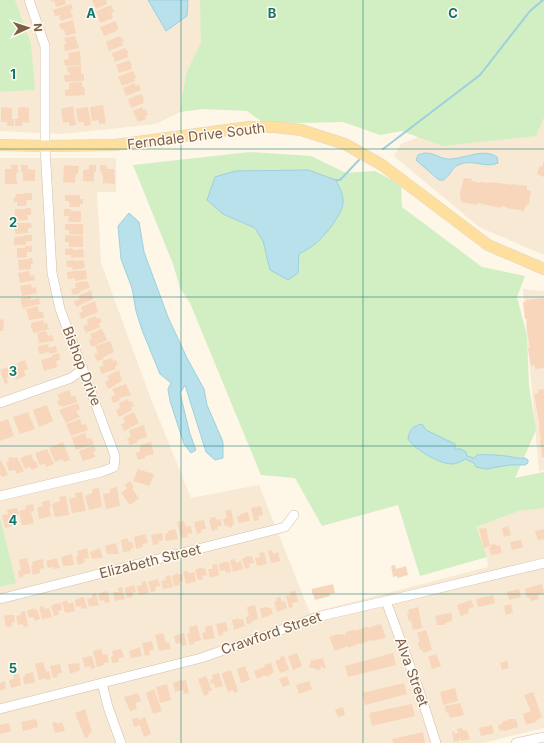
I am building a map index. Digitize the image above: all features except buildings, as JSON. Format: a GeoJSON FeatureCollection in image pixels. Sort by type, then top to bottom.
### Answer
{"type":"FeatureCollection","features":[{"type":"Feature","properties":{"kind":"main road","name":"Ferndale Drive South"},"geometry":{"type":"LineString","coordinates":[[0,145],[45,146],[133,144],[249,127],[275,127],[301,130],[345,144],[376,162],[488,245],[544,269]]}},
{"type":"Feature","properties":{"kind":"street","name":"Bishop Drive"},"geometry":{"type":"LineString","coordinates":[[0,496],[101,472],[114,467],[116,456],[60,309],[52,273],[45,146],[45,46],[29,0]]}},
{"type":"Feature","properties":{"kind":"street"},"geometry":{"type":"LineString","coordinates":[[0,403],[71,378],[83,369]]}},
{"type":"Feature","properties":{"kind":"street","name":"Elizabeth Street"},"geometry":{"type":"LineString","coordinates":[[0,600],[285,526],[294,515]]}},
{"type":"Feature","properties":{"kind":"street","name":"Crawford Street"},"geometry":{"type":"LineString","coordinates":[[0,709],[201,658],[321,616],[544,563]]}},
{"type":"Feature","properties":{"kind":"street","name":"Alva Street"},"geometry":{"type":"LineString","coordinates":[[386,601],[420,693],[436,743]]}},
{"type":"Feature","properties":{"kind":"street"},"geometry":{"type":"LineString","coordinates":[[102,684],[108,707],[121,743]]}},
{"type":"Feature","properties":{"kind":"street"},"geometry":{"type":"LineString","coordinates":[[516,743],[544,737]]}},
{"type":"Feature","properties":{"kind":"shaded area"},"geometry":{"type":"Polygon","coordinates":[[[15,0],[213,0],[216,16],[186,73],[180,112],[156,124],[62,134],[0,131],[0,92],[34,90],[31,43],[15,0]]]}},
{"type":"Feature","properties":{"kind":"shaded area"},"geometry":{"type":"Polygon","coordinates":[[[544,117],[544,255],[479,227],[394,156],[401,144],[421,136],[544,117]]]}},
{"type":"Feature","properties":{"kind":"shaded area"},"geometry":{"type":"Polygon","coordinates":[[[0,158],[116,158],[116,192],[97,192],[101,263],[151,399],[191,498],[259,485],[310,613],[488,567],[487,557],[475,527],[519,511],[544,508],[544,728],[483,743],[0,743],[0,158]]]}},
{"type":"Feature","properties":{"kind":"shaded area"},"geometry":{"type":"Polygon","coordinates":[[[523,289],[544,291],[544,470],[539,471],[523,289]]]}},
{"type":"Feature","properties":{"kind":"green space"},"geometry":{"type":"Polygon","coordinates":[[[0,0],[15,0],[31,43],[35,90],[0,92],[0,0]]]}},
{"type":"Feature","properties":{"kind":"green space"},"geometry":{"type":"Polygon","coordinates":[[[200,0],[544,0],[544,117],[536,136],[443,146],[401,131],[380,135],[343,122],[298,123],[261,121],[247,111],[202,109],[180,112],[186,73],[201,43],[200,0]]]}},
{"type":"Feature","properties":{"kind":"green space"},"geometry":{"type":"Polygon","coordinates":[[[250,152],[311,156],[346,173],[375,171],[401,185],[402,207],[482,267],[525,276],[517,297],[527,336],[529,386],[536,430],[515,478],[544,472],[544,508],[519,511],[476,527],[487,557],[420,576],[398,505],[322,526],[295,478],[261,475],[190,303],[180,288],[173,264],[133,165],[250,152]]]}},
{"type":"Feature","properties":{"kind":"green space"},"geometry":{"type":"Polygon","coordinates":[[[0,518],[16,583],[0,587],[0,518]]]}},
{"type":"Feature","properties":{"kind":"water"},"geometry":{"type":"Polygon","coordinates":[[[148,0],[188,0],[187,16],[166,31],[148,0]]]}},
{"type":"Feature","properties":{"kind":"water"},"geometry":{"type":"Polygon","coordinates":[[[424,153],[447,159],[486,153],[497,157],[498,163],[488,165],[463,163],[458,165],[443,180],[439,180],[416,160],[418,155],[424,153]]]}},
{"type":"Feature","properties":{"kind":"water"},"geometry":{"type":"Polygon","coordinates":[[[308,170],[336,180],[342,194],[343,203],[342,208],[328,231],[315,244],[299,254],[298,273],[288,280],[270,270],[263,241],[255,228],[223,214],[207,200],[215,177],[235,171],[308,170]]]}},
{"type":"Feature","properties":{"kind":"water"},"geometry":{"type":"Polygon","coordinates":[[[129,213],[139,222],[144,252],[168,317],[187,358],[204,389],[207,405],[223,442],[223,458],[215,460],[206,452],[185,385],[180,393],[190,434],[196,450],[191,453],[184,444],[170,401],[168,389],[171,383],[160,374],[142,330],[136,311],[132,288],[121,259],[118,226],[129,213]]]}},
{"type":"Feature","properties":{"kind":"water"},"geometry":{"type":"Polygon","coordinates":[[[422,424],[426,430],[455,444],[455,449],[461,449],[466,452],[467,456],[474,458],[477,455],[488,455],[525,458],[528,460],[528,463],[525,465],[509,465],[486,469],[476,467],[474,463],[465,459],[453,464],[440,461],[415,447],[408,439],[409,433],[412,429],[422,424]]]}},
{"type":"Feature","properties":{"kind":"waterway"},"geometry":{"type":"LineString","coordinates":[[383,149],[480,75],[530,11],[543,0]]}},
{"type":"Feature","properties":{"kind":"waterway"},"geometry":{"type":"LineString","coordinates":[[336,180],[340,180],[359,160]]}}]}
